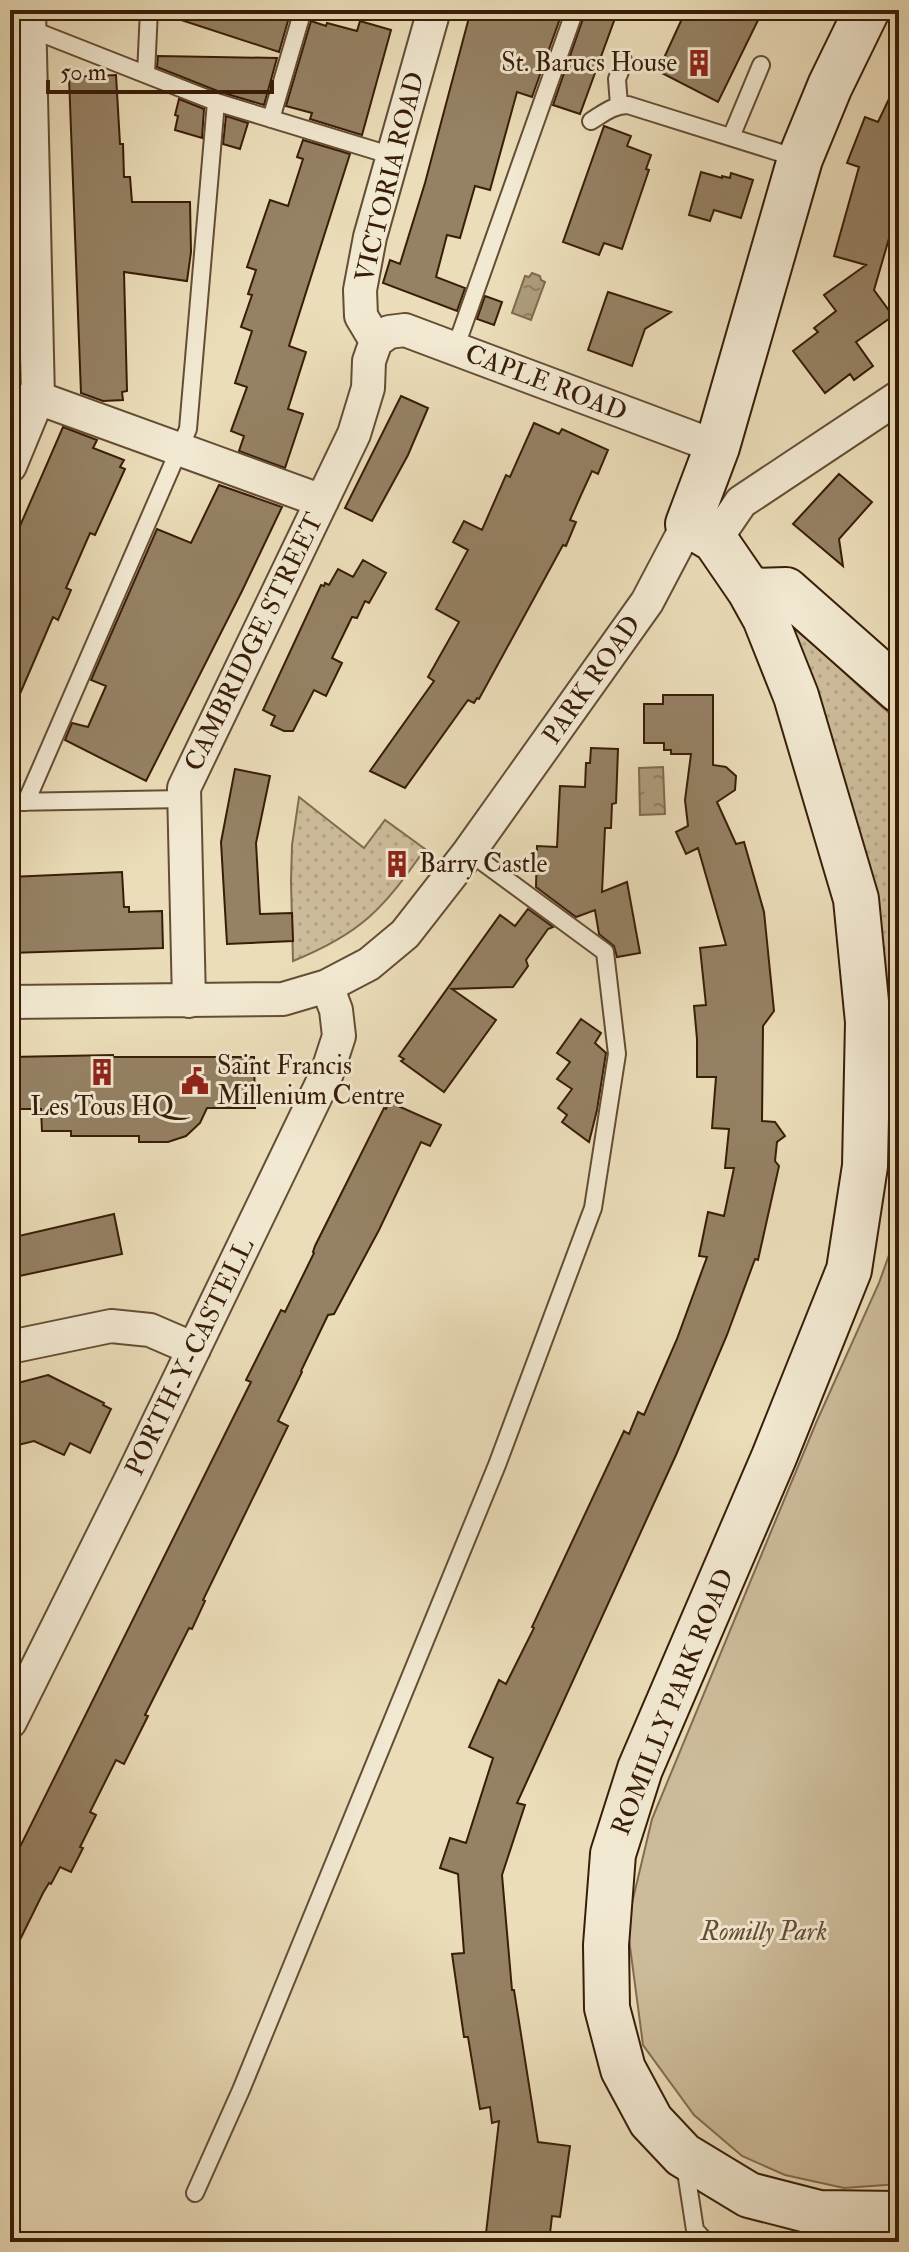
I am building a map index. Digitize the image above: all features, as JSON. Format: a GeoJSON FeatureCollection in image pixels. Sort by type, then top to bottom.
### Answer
{"type":"FeatureCollection","features":[{"type":"Feature","properties":{"kind":"street","name":"PARK ROAD"},"geometry":{"type":"LineString","coordinates":[[10,1002],[283,999],[327,986],[369,964],[405,934],[469,852],[647,602],[702,532],[717,447],[800,159],[830,86],[867,10]]}},
{"type":"Feature","properties":{"kind":"street","name":"VICTORIA ROAD"},"geometry":{"type":"LineString","coordinates":[[376,341],[361,316],[360,290],[424,13]]}},
{"type":"Feature","properties":{"kind":"street"},"geometry":{"type":"LineString","coordinates":[[10,466],[24,394],[23,20]]}},
{"type":"Feature","properties":{"kind":"street","name":"CAPLE ROAD"},"geometry":{"type":"LineString","coordinates":[[376,341],[389,332],[405,330],[717,447]]}},
{"type":"Feature","properties":{"kind":"street","name":"CAMBRIDGE STREET"},"geometry":{"type":"LineString","coordinates":[[189,1001],[184,788],[354,434],[368,388],[369,361],[376,341]]}},
{"type":"Feature","properties":{"kind":"street"},"geometry":{"type":"LineString","coordinates":[[24,394],[322,501]]}},
{"type":"Feature","properties":{"kind":"street"},"geometry":{"type":"LineString","coordinates":[[702,532],[741,502],[899,397]]}},
{"type":"Feature","properties":{"kind":"street","name":"ROMILLY PARK ROAD"},"geometry":{"type":"LineString","coordinates":[[702,532],[750,591],[765,618],[796,696],[856,899],[882,1159],[849,1270],[774,1457],[640,1769],[613,1854],[606,1945],[607,2008],[623,2069],[651,2121],[683,2155],[749,2195],[819,2213],[899,2214]]}},
{"type":"Feature","properties":{"kind":"street"},"geometry":{"type":"LineString","coordinates":[[750,591],[786,590],[899,690]]}},
{"type":"Feature","properties":{"kind":"street","name":"PORTH-Y-CASTELL"},"geometry":{"type":"LineString","coordinates":[[10,1722],[327,1073],[339,1036],[336,1010],[327,986]]}},
{"type":"Feature","properties":{"kind":"street"},"geometry":{"type":"LineString","coordinates":[[10,1347],[111,1326],[150,1330],[194,1349]]}},
{"type":"Feature","properties":{"kind":"lane"},"geometry":{"type":"LineString","coordinates":[[146,74],[149,10]]}},
{"type":"Feature","properties":{"kind":"lane"},"geometry":{"type":"LineString","coordinates":[[271,119],[303,10]]}},
{"type":"Feature","properties":{"kind":"lane"},"geometry":{"type":"LineString","coordinates":[[455,349],[575,10]]}},
{"type":"Feature","properties":{"kind":"lane"},"geometry":{"type":"LineString","coordinates":[[23,20],[216,102],[393,156]]}},
{"type":"Feature","properties":{"kind":"lane"},"geometry":{"type":"LineString","coordinates":[[619,105],[617,79],[624,62]]}},
{"type":"Feature","properties":{"kind":"lane"},"geometry":{"type":"LineString","coordinates":[[731,137],[761,65]]}},
{"type":"Feature","properties":{"kind":"lane"},"geometry":{"type":"LineString","coordinates":[[184,799],[18,802],[188,429],[216,102]]}},
{"type":"Feature","properties":{"kind":"lane"},"geometry":{"type":"LineString","coordinates":[[591,121],[619,105],[628,105],[800,159]]}},
{"type":"Feature","properties":{"kind":"lane"},"geometry":{"type":"LineString","coordinates":[[195,2193],[241,2090],[497,1465],[593,1208],[617,1054],[605,952],[469,852]]}},
{"type":"Feature","properties":{"kind":"lane"},"geometry":{"type":"LineString","coordinates":[[683,2155],[695,2230],[706,2242]]}},
{"type":"Feature","properties":{"kind":"green space"},"geometry":{"type":"Polygon","coordinates":[[[792,627],[899,721],[897,1094],[887,1094],[792,627]]]}},
{"type":"Feature","properties":{"kind":"green space"},"geometry":{"type":"Polygon","coordinates":[[[299,797],[364,848],[385,820],[425,849],[396,888],[369,917],[337,940],[293,961],[292,845],[299,797]]]}},
{"type":"Feature","properties":{"kind":"green space","name":"Romilly Park"},"geometry":{"type":"Polygon","coordinates":[[[899,1227],[899,2184],[844,2188],[785,2175],[742,2156],[694,2115],[643,2045],[627,1924],[652,1819],[816,1423],[879,1283],[899,1227]]]}},
{"type":"Feature","properties":{"kind":"water"},"geometry":{"type":"Polygon","coordinates":[[[532,273],[545,282],[531,320],[512,313],[525,276],[529,277],[532,273]]]}},
{"type":"Feature","properties":{"kind":"water"},"geometry":{"type":"Polygon","coordinates":[[[663,767],[665,814],[640,815],[639,768],[663,767]]]}},
{"type":"Feature","properties":{"kind":"building"},"geometry":{"type":"Polygon","coordinates":[[[167,10],[277,10],[290,14],[279,52],[166,15],[167,10]]]}},
{"type":"Feature","properties":{"kind":"building"},"geometry":{"type":"Polygon","coordinates":[[[471,10],[563,10],[532,97],[517,92],[490,190],[475,186],[460,238],[447,235],[436,277],[465,288],[457,311],[383,283],[390,260],[400,264],[471,10]]]}},
{"type":"Feature","properties":{"kind":"building"},"geometry":{"type":"Polygon","coordinates":[[[586,10],[618,10],[580,114],[553,105],[586,10]]]}},
{"type":"Feature","properties":{"kind":"building","name":"St. Barucs House"},"geometry":{"type":"Polygon","coordinates":[[[686,10],[763,10],[718,102],[658,71],[686,10]]]}},
{"type":"Feature","properties":{"kind":"building"},"geometry":{"type":"Polygon","coordinates":[[[311,21],[357,31],[360,21],[391,30],[362,135],[310,119],[312,113],[286,106],[311,21]]]}},
{"type":"Feature","properties":{"kind":"building"},"geometry":{"type":"Polygon","coordinates":[[[158,56],[277,58],[264,105],[220,92],[157,67],[158,56]]]}},
{"type":"Feature","properties":{"kind":"building"},"geometry":{"type":"Polygon","coordinates":[[[116,75],[124,177],[130,177],[132,202],[190,202],[191,252],[187,281],[124,272],[127,391],[122,392],[123,400],[103,401],[81,393],[69,77],[116,75]]]}},
{"type":"Feature","properties":{"kind":"building"},"geometry":{"type":"Polygon","coordinates":[[[899,78],[899,204],[874,290],[893,316],[856,342],[873,366],[854,380],[850,374],[825,393],[793,351],[818,332],[814,328],[836,311],[824,295],[866,265],[834,256],[859,167],[847,163],[865,117],[878,122],[899,78]]]}},
{"type":"Feature","properties":{"kind":"building"},"geometry":{"type":"Polygon","coordinates":[[[179,99],[204,109],[202,138],[175,130],[179,99]]]}},
{"type":"Feature","properties":{"kind":"building"},"geometry":{"type":"Polygon","coordinates":[[[226,116],[248,123],[240,149],[223,144],[226,116]]]}},
{"type":"Feature","properties":{"kind":"building"},"geometry":{"type":"Polygon","coordinates":[[[604,126],[631,136],[627,146],[651,155],[646,169],[649,170],[622,249],[604,243],[599,255],[563,242],[604,126]]]}},
{"type":"Feature","properties":{"kind":"building"},"geometry":{"type":"Polygon","coordinates":[[[303,140],[350,154],[289,346],[306,352],[288,409],[303,414],[285,468],[239,451],[244,436],[231,431],[247,387],[235,383],[252,331],[241,327],[252,295],[248,294],[256,270],[247,267],[270,200],[288,206],[303,159],[297,157],[303,140]]]}},
{"type":"Feature","properties":{"kind":"building"},"geometry":{"type":"Polygon","coordinates":[[[701,172],[722,178],[730,178],[731,173],[753,180],[741,218],[714,210],[710,221],[689,215],[701,172]]]}},
{"type":"Feature","properties":{"kind":"building"},"geometry":{"type":"Polygon","coordinates":[[[608,292],[671,312],[645,329],[632,366],[588,350],[608,292]]]}},
{"type":"Feature","properties":{"kind":"building"},"geometry":{"type":"Polygon","coordinates":[[[485,296],[502,302],[494,325],[477,319],[485,296]]]}},
{"type":"Feature","properties":{"kind":"building"},"geometry":{"type":"Polygon","coordinates":[[[401,396],[428,408],[408,455],[372,521],[345,508],[401,396]]]}},
{"type":"Feature","properties":{"kind":"building"},"geometry":{"type":"Polygon","coordinates":[[[534,423],[559,434],[562,429],[608,450],[598,474],[592,471],[570,520],[576,522],[566,546],[563,545],[479,699],[474,703],[468,700],[405,788],[370,771],[434,681],[428,677],[459,622],[436,609],[468,550],[453,542],[464,521],[482,530],[506,475],[510,477],[534,423]]]}},
{"type":"Feature","properties":{"kind":"building"},"geometry":{"type":"Polygon","coordinates":[[[63,427],[97,440],[93,448],[124,460],[120,467],[125,469],[95,535],[90,533],[66,588],[71,590],[58,620],[53,617],[10,717],[10,549],[63,427]]]}},
{"type":"Feature","properties":{"kind":"building"},"geometry":{"type":"Polygon","coordinates":[[[839,474],[872,502],[839,539],[843,566],[793,524],[839,474]]]}},
{"type":"Feature","properties":{"kind":"building"},"geometry":{"type":"Polygon","coordinates":[[[219,485],[282,507],[146,781],[65,740],[72,723],[88,727],[106,686],[91,680],[157,529],[191,543],[219,485]]]}},
{"type":"Feature","properties":{"kind":"building"},"geometry":{"type":"Polygon","coordinates":[[[363,560],[386,573],[369,603],[365,601],[357,618],[352,617],[332,658],[342,663],[326,696],[314,690],[293,731],[271,725],[275,716],[263,710],[321,585],[329,585],[338,569],[353,577],[363,560]]]}},
{"type":"Feature","properties":{"kind":"building"},"geometry":{"type":"Polygon","coordinates":[[[663,695],[713,695],[713,765],[726,767],[736,776],[735,790],[717,802],[736,844],[744,842],[764,912],[774,1011],[763,1026],[762,1121],[775,1122],[785,1136],[777,1142],[775,1161],[779,1166],[758,1260],[755,1259],[727,1335],[676,1455],[517,1803],[525,1805],[502,1875],[512,1990],[538,2142],[570,2146],[560,2217],[552,2216],[549,2242],[485,2242],[499,2121],[492,2123],[490,2107],[480,2109],[468,2037],[464,2037],[452,1954],[464,1953],[458,1874],[440,1868],[450,1838],[466,1843],[493,1758],[469,1747],[499,1680],[506,1684],[534,1628],[624,1431],[629,1434],[638,1412],[644,1415],[677,1339],[707,1257],[699,1256],[708,1212],[724,1216],[734,1168],[725,1168],[729,1129],[712,1128],[716,1077],[697,1077],[694,1006],[706,1005],[700,948],[726,945],[698,848],[686,854],[676,832],[688,826],[685,800],[691,754],[671,754],[671,750],[664,750],[664,743],[644,743],[644,704],[663,704],[663,695]]]}},
{"type":"Feature","properties":{"kind":"building"},"geometry":{"type":"Polygon","coordinates":[[[591,748],[618,749],[616,803],[612,804],[611,828],[605,828],[602,892],[627,882],[640,953],[617,957],[614,946],[599,934],[595,910],[576,917],[536,887],[537,846],[557,847],[560,786],[585,787],[586,763],[590,763],[591,748]]]}},
{"type":"Feature","properties":{"kind":"building"},"geometry":{"type":"Polygon","coordinates":[[[235,769],[270,776],[256,843],[260,914],[292,913],[293,941],[227,944],[221,842],[235,769]]]}},
{"type":"Feature","properties":{"kind":"building"},"geometry":{"type":"Polygon","coordinates":[[[122,872],[124,907],[129,907],[129,912],[162,911],[163,948],[10,953],[10,877],[122,872]]]}},
{"type":"Feature","properties":{"kind":"building"},"geometry":{"type":"Polygon","coordinates":[[[528,909],[553,927],[548,929],[526,960],[528,966],[513,987],[452,989],[496,1020],[444,1092],[401,1061],[404,1059],[399,1056],[500,915],[515,926],[528,909]]]}},
{"type":"Feature","properties":{"kind":"building"},"geometry":{"type":"Polygon","coordinates":[[[581,1019],[601,1033],[595,1043],[606,1053],[589,1142],[562,1122],[567,1115],[558,1108],[572,1089],[557,1079],[570,1062],[557,1053],[581,1019]]]}},
{"type":"Feature","properties":{"kind":"building"},"geometry":{"type":"Polygon","coordinates":[[[10,1057],[254,1057],[255,1108],[207,1108],[200,1123],[186,1136],[168,1142],[139,1142],[139,1136],[71,1136],[71,1131],[42,1131],[41,1109],[15,1109],[15,1100],[10,1101],[10,1057]]]}},
{"type":"Feature","properties":{"kind":"building"},"geometry":{"type":"Polygon","coordinates":[[[389,1102],[441,1125],[430,1146],[421,1142],[334,1314],[328,1315],[278,1421],[288,1426],[203,1600],[192,1629],[189,1628],[145,1715],[148,1716],[124,1764],[116,1760],[90,1812],[96,1815],[71,1872],[60,1867],[43,1893],[10,1960],[10,1867],[251,1382],[246,1380],[281,1310],[285,1312],[315,1246],[389,1102]]]}},
{"type":"Feature","properties":{"kind":"building"},"geometry":{"type":"Polygon","coordinates":[[[114,1214],[122,1254],[10,1278],[10,1238],[114,1214]]]}},
{"type":"Feature","properties":{"kind":"building"},"geometry":{"type":"Polygon","coordinates":[[[48,1375],[111,1409],[90,1453],[70,1443],[64,1455],[34,1441],[10,1447],[10,1385],[48,1375]]]}},
{"type":"Feature","properties":{"kind":"place","name":"St. Barucs House"},"geometry":{"type":"Point","coordinates":[699,63]}},
{"type":"Feature","properties":{"kind":"place","name":"Barry Castle"},"geometry":{"type":"Point","coordinates":[397,864]}},
{"type":"Feature","properties":{"kind":"place","name":"Les Tous HQ"},"geometry":{"type":"Point","coordinates":[102,1072]}},
{"type":"Feature","properties":{"kind":"place","name":"Saint Francis Millenium Centre"},"geometry":{"type":"Point","coordinates":[195,1081]}}]}
